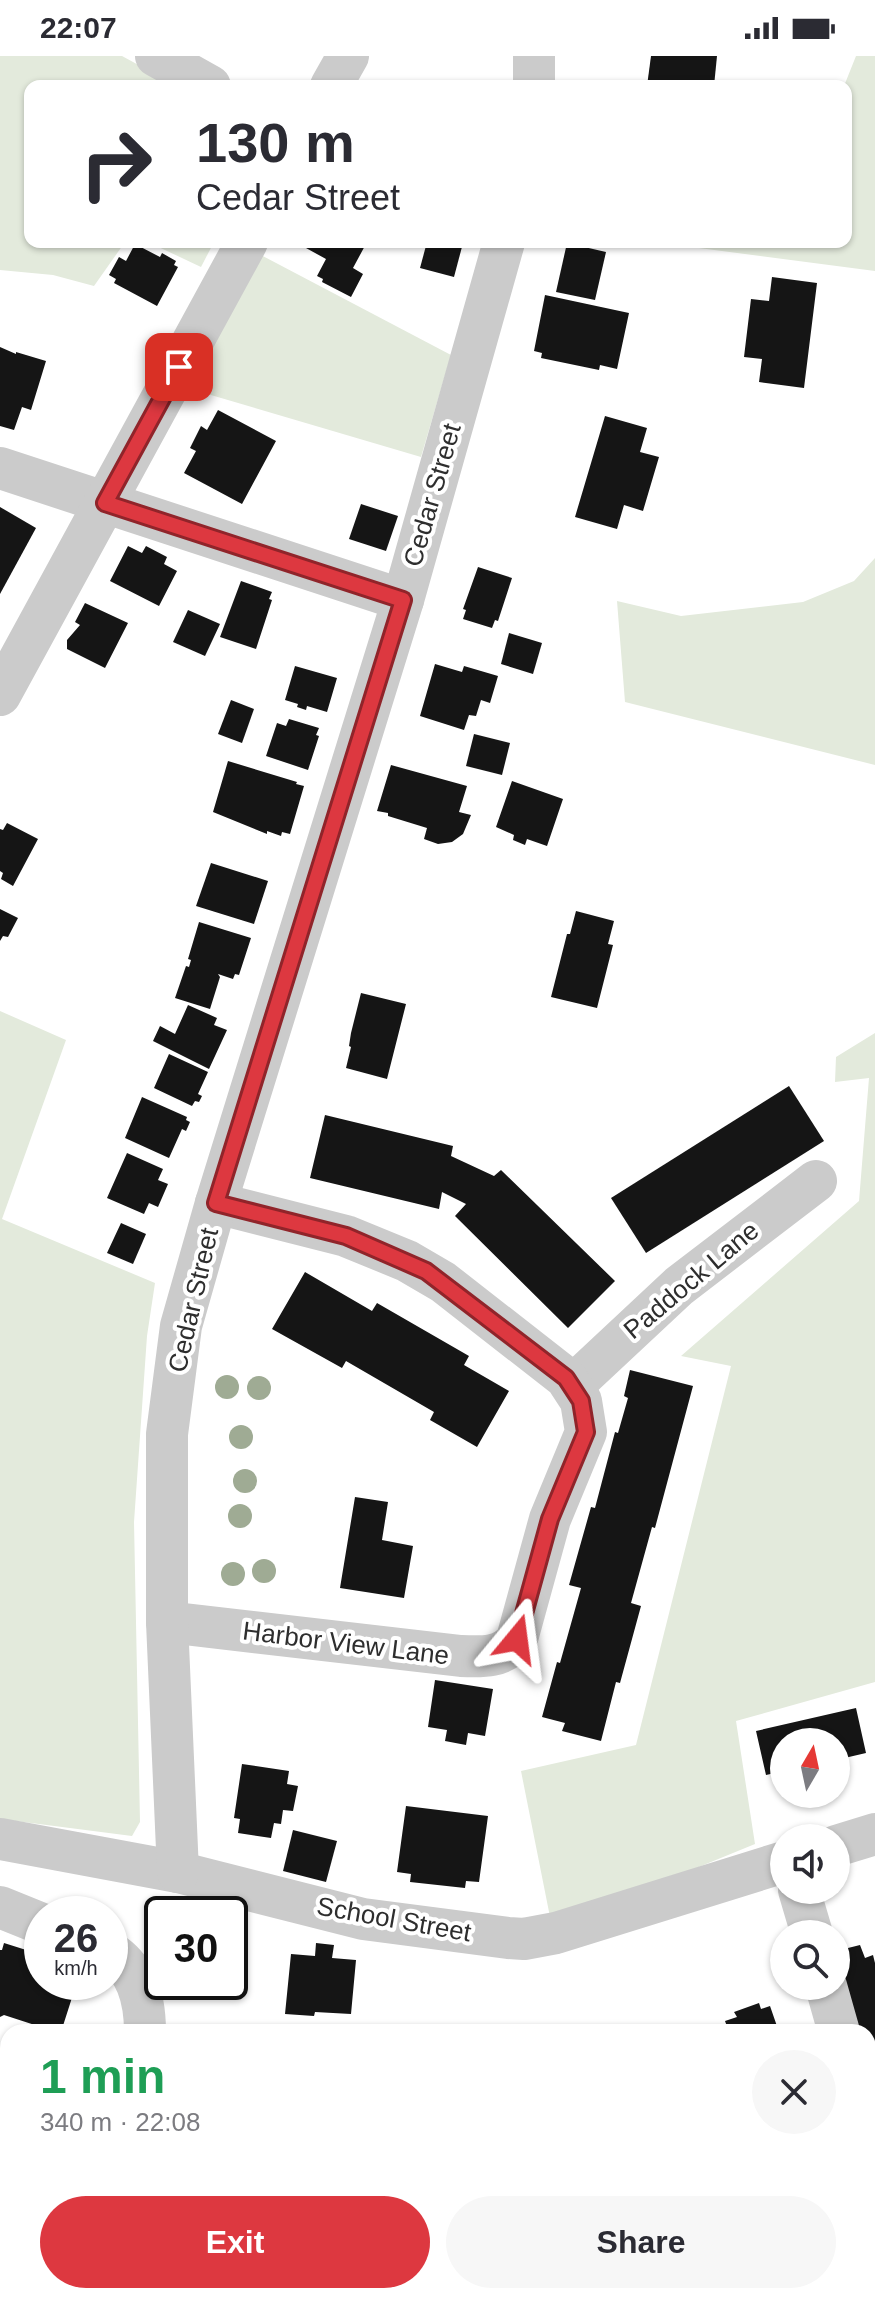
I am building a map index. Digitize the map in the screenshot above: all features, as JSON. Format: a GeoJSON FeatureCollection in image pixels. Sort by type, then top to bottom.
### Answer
{"type":"FeatureCollection","features":[{"type":"Feature","properties":{"kind":"street"},"geometry":{"type":"LineString","coordinates":[[156,56],[199,80]]}},
{"type":"Feature","properties":{"kind":"street"},"geometry":{"type":"LineString","coordinates":[[334,80],[348,56]]}},
{"type":"Feature","properties":{"kind":"street"},"geometry":{"type":"LineString","coordinates":[[534,56],[534,80]]}},
{"type":"Feature","properties":{"kind":"street"},"geometry":{"type":"LineString","coordinates":[[0,695],[244,248]]}},
{"type":"Feature","properties":{"kind":"street","name":"Cedar Street"},"geometry":{"type":"LineString","coordinates":[[178,1872],[167,1622],[167,1434],[181,1326],[216,1203],[403,600],[502,248]]}},
{"type":"Feature","properties":{"kind":"street"},"geometry":{"type":"LineString","coordinates":[[0,468],[403,600]]}},
{"type":"Feature","properties":{"kind":"street","name":"Paddock Lane"},"geometry":{"type":"LineString","coordinates":[[572,1386],[679,1286],[816,1181]]}},
{"type":"Feature","properties":{"kind":"street"},"geometry":{"type":"LineString","coordinates":[[216,1203],[346,1236],[426,1271],[566,1378],[572,1386]]}},
{"type":"Feature","properties":{"kind":"street","name":"Harbor View Lane"},"geometry":{"type":"LineString","coordinates":[[167,1622],[461,1656],[483,1657],[504,1651],[517,1639],[550,1519],[586,1432],[581,1401],[572,1386]]}},
{"type":"Feature","properties":{"kind":"street"},"geometry":{"type":"LineString","coordinates":[[850,1842],[875,1834]]}},
{"type":"Feature","properties":{"kind":"street","name":"School Street"},"geometry":{"type":"LineString","coordinates":[[0,1839],[178,1872],[363,1919],[524,1939],[556,1933],[770,1866]]}},
{"type":"Feature","properties":{"kind":"street"},"geometry":{"type":"LineString","coordinates":[[0,1907],[24,1917]]}},
{"type":"Feature","properties":{"kind":"street"},"geometry":{"type":"LineString","coordinates":[[128,1967],[137,1982],[144,2024]]}},
{"type":"Feature","properties":{"kind":"street"},"geometry":{"type":"LineString","coordinates":[[830,2000],[837,2024]]}},
{"type":"Feature","properties":{"kind":"shaded area"},"geometry":{"type":"Polygon","coordinates":[[[0,56],[122,56],[166,80],[24,80],[24,248],[121,248],[94,286],[53,275],[0,270],[0,56]]]}},
{"type":"Feature","properties":{"kind":"shaded area"},"geometry":{"type":"Polygon","coordinates":[[[856,56],[875,56],[875,271],[699,248],[852,248],[852,80],[846,80],[856,56]]]}},
{"type":"Feature","properties":{"kind":"shaded area"},"geometry":{"type":"Polygon","coordinates":[[[161,248],[211,248],[201,267],[161,248]]]}},
{"type":"Feature","properties":{"kind":"shaded area"},"geometry":{"type":"Polygon","coordinates":[[[259,254],[451,355],[421,457],[187,388],[259,254]]]}},
{"type":"Feature","properties":{"kind":"shaded area"},"geometry":{"type":"Polygon","coordinates":[[[875,558],[875,765],[625,702],[617,601],[681,616],[803,602],[854,581],[875,558]]]}},
{"type":"Feature","properties":{"kind":"shaded area"},"geometry":{"type":"Polygon","coordinates":[[[0,1011],[66,1040],[2,1219],[155,1283],[147,1336],[134,1522],[140,1822],[132,1836],[0,1819],[0,1011]]]}},
{"type":"Feature","properties":{"kind":"shaded area"},"geometry":{"type":"Polygon","coordinates":[[[875,1033],[875,1682],[736,1721],[755,1844],[552,1927],[521,1771],[636,1745],[731,1366],[681,1356],[859,1201],[869,1078],[835,1082],[836,1057],[875,1033]]]}},
{"type":"Feature","properties":{"kind":"building"},"geometry":{"type":"Polygon","coordinates":[[[651,56],[717,56],[715,80],[648,80],[651,56]]]}},
{"type":"Feature","properties":{"kind":"building"},"geometry":{"type":"Polygon","coordinates":[[[133,248],[143,248],[176,261],[174,265],[178,267],[157,306],[114,283],[116,279],[109,275],[119,257],[126,261],[133,248]]]}},
{"type":"Feature","properties":{"kind":"building"},"geometry":{"type":"Polygon","coordinates":[[[306,248],[364,248],[353,268],[363,274],[351,297],[322,282],[323,279],[317,276],[326,259],[306,248]]]}},
{"type":"Feature","properties":{"kind":"building"},"geometry":{"type":"Polygon","coordinates":[[[425,248],[462,248],[454,277],[420,268],[425,248]]]}},
{"type":"Feature","properties":{"kind":"building"},"geometry":{"type":"Polygon","coordinates":[[[566,248],[606,252],[595,300],[556,292],[566,248]]]}},
{"type":"Feature","properties":{"kind":"building"},"geometry":{"type":"Polygon","coordinates":[[[772,277],[817,283],[804,388],[759,382],[762,359],[744,357],[751,299],[769,301],[772,277]]]}},
{"type":"Feature","properties":{"kind":"building"},"geometry":{"type":"Polygon","coordinates":[[[545,295],[629,313],[617,369],[600,365],[599,370],[541,358],[542,353],[534,351],[545,295]]]}},
{"type":"Feature","properties":{"kind":"building"},"geometry":{"type":"Polygon","coordinates":[[[0,347],[46,361],[31,410],[22,407],[14,430],[0,426],[0,347]]]}},
{"type":"Feature","properties":{"kind":"building"},"geometry":{"type":"Polygon","coordinates":[[[218,410],[276,441],[242,504],[184,473],[196,451],[190,448],[201,426],[207,430],[218,410]]]}},
{"type":"Feature","properties":{"kind":"building"},"geometry":{"type":"Polygon","coordinates":[[[605,416],[647,428],[640,452],[659,457],[643,511],[624,505],[617,529],[575,517],[605,416]]]}},
{"type":"Feature","properties":{"kind":"building"},"geometry":{"type":"Polygon","coordinates":[[[361,504],[398,516],[386,551],[349,539],[361,504]]]}},
{"type":"Feature","properties":{"kind":"building"},"geometry":{"type":"Polygon","coordinates":[[[0,507],[36,528],[0,594],[0,507]]]}},
{"type":"Feature","properties":{"kind":"building"},"geometry":{"type":"Polygon","coordinates":[[[128,546],[142,553],[146,546],[167,557],[164,564],[177,571],[159,606],[110,581],[128,546]]]}},
{"type":"Feature","properties":{"kind":"building"},"geometry":{"type":"Polygon","coordinates":[[[478,567],[512,578],[498,621],[495,620],[492,628],[463,619],[466,610],[463,609],[478,567]]]}},
{"type":"Feature","properties":{"kind":"building"},"geometry":{"type":"Polygon","coordinates":[[[241,581],[272,592],[256,649],[220,637],[241,581]]]}},
{"type":"Feature","properties":{"kind":"building"},"geometry":{"type":"Polygon","coordinates":[[[85,603],[128,623],[105,668],[67,649],[67,640],[80,625],[75,622],[85,603]]]}},
{"type":"Feature","properties":{"kind":"building"},"geometry":{"type":"Polygon","coordinates":[[[188,610],[220,624],[205,656],[173,642],[188,610]]]}},
{"type":"Feature","properties":{"kind":"building"},"geometry":{"type":"Polygon","coordinates":[[[509,633],[542,643],[533,674],[501,664],[509,633]]]}},
{"type":"Feature","properties":{"kind":"building"},"geometry":{"type":"Polygon","coordinates":[[[435,664],[462,672],[464,666],[498,676],[490,703],[481,700],[476,716],[469,715],[464,730],[420,716],[435,664]]]}},
{"type":"Feature","properties":{"kind":"building"},"geometry":{"type":"Polygon","coordinates":[[[295,666],[337,678],[327,712],[307,706],[306,710],[285,700],[295,666]]]}},
{"type":"Feature","properties":{"kind":"building"},"geometry":{"type":"Polygon","coordinates":[[[231,700],[254,709],[242,743],[218,734],[231,700]]]}},
{"type":"Feature","properties":{"kind":"building"},"geometry":{"type":"Polygon","coordinates":[[[289,719],[319,728],[308,770],[266,756],[277,723],[286,726],[289,719]]]}},
{"type":"Feature","properties":{"kind":"building"},"geometry":{"type":"Polygon","coordinates":[[[474,734],[510,743],[502,775],[466,766],[474,734]]]}},
{"type":"Feature","properties":{"kind":"building"},"geometry":{"type":"Polygon","coordinates":[[[228,761],[304,786],[290,834],[282,832],[281,836],[267,831],[267,834],[213,812],[228,761]]]}},
{"type":"Feature","properties":{"kind":"building"},"geometry":{"type":"Polygon","coordinates":[[[391,765],[467,786],[459,812],[471,815],[463,834],[452,842],[438,844],[424,839],[427,828],[377,811],[391,765]]]}},
{"type":"Feature","properties":{"kind":"building"},"geometry":{"type":"Polygon","coordinates":[[[512,781],[563,799],[547,846],[527,839],[525,845],[513,840],[514,835],[496,827],[512,781]]]}},
{"type":"Feature","properties":{"kind":"building"},"geometry":{"type":"Polygon","coordinates":[[[7,823],[38,839],[13,886],[1,879],[3,873],[0,871],[0,829],[3,830],[7,823]]]}},
{"type":"Feature","properties":{"kind":"building"},"geometry":{"type":"Polygon","coordinates":[[[211,863],[268,881],[254,924],[196,906],[211,863]]]}},
{"type":"Feature","properties":{"kind":"building"},"geometry":{"type":"Polygon","coordinates":[[[0,909],[18,918],[8,937],[3,936],[0,941],[0,909]]]}},
{"type":"Feature","properties":{"kind":"building"},"geometry":{"type":"Polygon","coordinates":[[[576,911],[614,921],[608,944],[613,945],[597,1008],[551,997],[576,911]]]}},
{"type":"Feature","properties":{"kind":"building"},"geometry":{"type":"Polygon","coordinates":[[[199,922],[251,938],[239,975],[235,974],[233,979],[218,974],[220,977],[210,1009],[175,998],[186,966],[189,967],[191,960],[188,959],[199,922]]]}},
{"type":"Feature","properties":{"kind":"building"},"geometry":{"type":"Polygon","coordinates":[[[361,993],[406,1004],[387,1079],[346,1068],[361,993]]]}},
{"type":"Feature","properties":{"kind":"building"},"geometry":{"type":"Polygon","coordinates":[[[188,1005],[217,1018],[214,1025],[227,1030],[209,1069],[153,1041],[160,1026],[175,1034],[188,1005]]]}},
{"type":"Feature","properties":{"kind":"building"},"geometry":{"type":"Polygon","coordinates":[[[169,1054],[208,1072],[198,1094],[202,1096],[192,1106],[154,1088],[169,1054]]]}},
{"type":"Feature","properties":{"kind":"building"},"geometry":{"type":"Polygon","coordinates":[[[789,1086],[824,1141],[646,1253],[611,1198],[789,1086]]]}},
{"type":"Feature","properties":{"kind":"building"},"geometry":{"type":"Polygon","coordinates":[[[142,1097],[187,1117],[186,1120],[190,1122],[186,1131],[182,1129],[169,1158],[125,1138],[142,1097]]]}},
{"type":"Feature","properties":{"kind":"building"},"geometry":{"type":"Polygon","coordinates":[[[325,1115],[453,1146],[451,1156],[494,1176],[501,1170],[615,1281],[568,1328],[455,1216],[466,1204],[442,1192],[439,1209],[310,1178],[325,1115]]]}},
{"type":"Feature","properties":{"kind":"building"},"geometry":{"type":"Polygon","coordinates":[[[127,1153],[163,1169],[158,1180],[168,1184],[158,1207],[149,1203],[144,1214],[107,1198],[127,1153]]]}},
{"type":"Feature","properties":{"kind":"building"},"geometry":{"type":"Polygon","coordinates":[[[121,1223],[146,1234],[133,1264],[107,1253],[121,1223]]]}},
{"type":"Feature","properties":{"kind":"building"},"geometry":{"type":"Polygon","coordinates":[[[305,1272],[372,1311],[377,1303],[469,1356],[464,1365],[509,1391],[477,1447],[430,1420],[434,1412],[346,1361],[342,1368],[272,1329],[305,1272]]]}},
{"type":"Feature","properties":{"kind":"building"},"geometry":{"type":"Polygon","coordinates":[[[630,1370],[693,1386],[655,1528],[652,1527],[631,1603],[641,1606],[601,1741],[562,1731],[565,1723],[542,1717],[581,1588],[569,1585],[591,1507],[595,1508],[615,1432],[618,1433],[628,1398],[624,1396],[630,1370]]]}},
{"type":"Feature","properties":{"kind":"building"},"geometry":{"type":"Polygon","coordinates":[[[355,1497],[388,1502],[382,1540],[413,1546],[404,1598],[340,1588],[355,1497]]]}},
{"type":"Feature","properties":{"kind":"building"},"geometry":{"type":"Polygon","coordinates":[[[435,1680],[493,1689],[485,1736],[468,1733],[466,1745],[445,1741],[447,1730],[428,1727],[435,1680]]]}},
{"type":"Feature","properties":{"kind":"building"},"geometry":{"type":"Polygon","coordinates":[[[856,1708],[866,1753],[850,1757],[850,1728],[770,1728],[770,1774],[766,1775],[756,1731],[856,1708]]]}},
{"type":"Feature","properties":{"kind":"building"},"geometry":{"type":"Polygon","coordinates":[[[242,1764],[289,1771],[287,1784],[298,1786],[293,1811],[283,1810],[281,1824],[274,1823],[271,1838],[238,1833],[240,1819],[234,1818],[242,1764]]]}},
{"type":"Feature","properties":{"kind":"building"},"geometry":{"type":"Polygon","coordinates":[[[406,1806],[488,1816],[479,1882],[466,1881],[465,1888],[410,1882],[411,1874],[397,1872],[406,1806]]]}},
{"type":"Feature","properties":{"kind":"building"},"geometry":{"type":"Polygon","coordinates":[[[293,1830],[337,1841],[326,1882],[283,1871],[293,1830]]]}},
{"type":"Feature","properties":{"kind":"building"},"geometry":{"type":"Polygon","coordinates":[[[4,1943],[24,1949],[24,2000],[71,2000],[64,2024],[32,2024],[4,2015],[0,2017],[0,1950],[4,1943]]]}},
{"type":"Feature","properties":{"kind":"building"},"geometry":{"type":"Polygon","coordinates":[[[316,1943],[334,1945],[332,1958],[356,1960],[351,2014],[285,2014],[291,1954],[315,1956],[316,1943]]]}},
{"type":"Feature","properties":{"kind":"building"},"geometry":{"type":"Polygon","coordinates":[[[860,1945],[865,1958],[873,1955],[875,1963],[875,2024],[851,2024],[844,2000],[850,2000],[850,1948],[860,1945]]]}},
{"type":"Feature","properties":{"kind":"building"},"geometry":{"type":"Polygon","coordinates":[[[759,2003],[761,2009],[770,2006],[776,2024],[726,2024],[725,2021],[737,2017],[734,2012],[759,2003]]]}},
{"type":"Feature","properties":{"kind":"route"},"geometry":{"type":"LineString","coordinates":[[179,367],[105,503],[403,600],[216,1203],[346,1236],[426,1271],[566,1378],[572,1386],[581,1401],[586,1432],[550,1519],[517,1639]]}}]}
